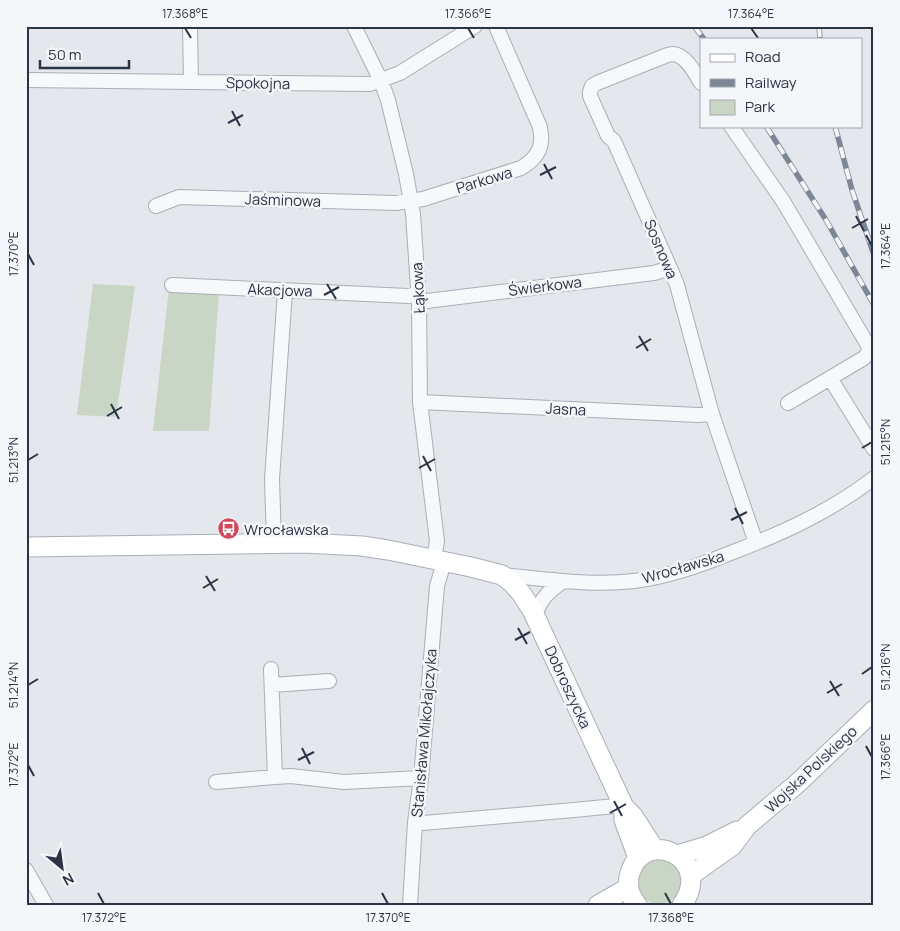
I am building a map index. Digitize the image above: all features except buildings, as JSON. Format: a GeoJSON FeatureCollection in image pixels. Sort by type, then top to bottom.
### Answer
{"type":"FeatureCollection","features":[{"type":"Feature","properties":{"kind":"street"},"geometry":{"type":"LineString","coordinates":[[190,26],[190,82]]}},
{"type":"Feature","properties":{"kind":"street","name":"Łąkowa"},"geometry":{"type":"LineString","coordinates":[[354,26],[381,81],[390,109],[406,174],[413,214],[419,298],[420,402],[439,561]]}},
{"type":"Feature","properties":{"kind":"street","name":"Spokojna"},"geometry":{"type":"LineString","coordinates":[[26,80],[370,84],[400,74],[475,26]]}},
{"type":"Feature","properties":{"kind":"street","name":"Parkowa"},"geometry":{"type":"LineString","coordinates":[[410,201],[423,199],[521,168],[531,161],[538,151],[542,141],[540,127],[496,26]]}},
{"type":"Feature","properties":{"kind":"street","name":"Sosnowa"},"geometry":{"type":"LineString","coordinates":[[700,81],[686,60],[672,54],[592,86],[590,96],[608,136],[614,140],[677,285],[712,414],[756,544]]}},
{"type":"Feature","properties":{"kind":"street"},"geometry":{"type":"LineString","coordinates":[[732,128],[783,201],[869,347],[868,353],[864,358],[788,403]]}},
{"type":"Feature","properties":{"kind":"street","name":"Jaśminowa"},"geometry":{"type":"LineString","coordinates":[[156,206],[179,197],[396,203],[410,201]]}},
{"type":"Feature","properties":{"kind":"street","name":"Świerkowa"},"geometry":{"type":"LineString","coordinates":[[419,298],[654,273],[670,268]]}},
{"type":"Feature","properties":{"kind":"street","name":"Akacjowa"},"geometry":{"type":"LineString","coordinates":[[172,286],[419,298]]}},
{"type":"Feature","properties":{"kind":"street"},"geometry":{"type":"LineString","coordinates":[[274,543],[272,479],[285,291]]}},
{"type":"Feature","properties":{"kind":"street"},"geometry":{"type":"LineString","coordinates":[[830,378],[874,449]]}},
{"type":"Feature","properties":{"kind":"street","name":"Jasna"},"geometry":{"type":"LineString","coordinates":[[420,402],[698,416],[712,414]]}},
{"type":"Feature","properties":{"kind":"street","name":"Wrocławska"},"geometry":{"type":"LineString","coordinates":[[26,547],[322,543],[362,546],[502,575],[592,583],[615,582],[654,578],[675,573],[756,544],[817,515],[874,478]]}},
{"type":"Feature","properties":{"kind":"street","name":"Stanisława Mikołajczyka"},"geometry":{"type":"LineString","coordinates":[[410,905],[415,822],[421,778],[439,561]]}},
{"type":"Feature","properties":{"kind":"street","name":"Dobroszycka"},"geometry":{"type":"LineString","coordinates":[[502,575],[521,593],[535,617],[623,805],[624,820],[646,854]]}},
{"type":"Feature","properties":{"kind":"street"},"geometry":{"type":"LineString","coordinates":[[535,617],[542,600],[563,581]]}},
{"type":"Feature","properties":{"kind":"street"},"geometry":{"type":"LineString","coordinates":[[271,669],[275,777]]}},
{"type":"Feature","properties":{"kind":"street"},"geometry":{"type":"LineString","coordinates":[[272,685],[329,681]]}},
{"type":"Feature","properties":{"kind":"street","name":"Wojska Polskiego"},"geometry":{"type":"LineString","coordinates":[[691,875],[732,846],[747,826],[799,782],[874,710]]}},
{"type":"Feature","properties":{"kind":"street"},"geometry":{"type":"LineString","coordinates":[[216,782],[291,776],[344,782],[421,778]]}},
{"type":"Feature","properties":{"kind":"street"},"geometry":{"type":"LineString","coordinates":[[415,822],[423,823],[623,805]]}},
{"type":"Feature","properties":{"kind":"street","name":"Wojska Polskiego"},"geometry":{"type":"LineString","coordinates":[[677,855],[707,846],[747,826]]}},
{"type":"Feature","properties":{"kind":"street"},"geometry":{"type":"LineString","coordinates":[[598,905],[634,900],[628,879],[634,864],[646,854],[664,850],[672,852],[685,862],[691,875],[691,888],[688,897],[682,905]]}},
{"type":"Feature","properties":{"kind":"street"},"geometry":{"type":"LineString","coordinates":[[26,870],[46,905]]}},
{"type":"Feature","properties":{"kind":"green space"},"geometry":{"type":"Polygon","coordinates":[[[93,284],[135,286],[116,417],[77,415],[93,284]]]}},
{"type":"Feature","properties":{"kind":"green space"},"geometry":{"type":"Polygon","coordinates":[[[169,288],[219,292],[209,431],[153,431],[169,288]]]}},
{"type":"Feature","properties":{"kind":"green space"},"geometry":{"type":"Polygon","coordinates":[[[655,860],[663,860],[675,866],[681,882],[675,898],[663,904],[655,904],[643,898],[637,886],[637,878],[643,866],[655,860]]]}},
{"type":"Feature","properties":{"kind":"railway"},"geometry":{"type":"LineString","coordinates":[[694,26],[703,38]]}},
{"type":"Feature","properties":{"kind":"railway"},"geometry":{"type":"LineString","coordinates":[[819,26],[820,38]]}},
{"type":"Feature","properties":{"kind":"railway"},"geometry":{"type":"LineString","coordinates":[[767,128],[826,220],[874,305]]}},
{"type":"Feature","properties":{"kind":"railway"},"geometry":{"type":"LineString","coordinates":[[836,128],[852,190],[874,255]]}},
{"type":"Feature","properties":{"kind":"place","name":"Wrocławska"},"geometry":{"type":"Point","coordinates":[228,529]}}]}
